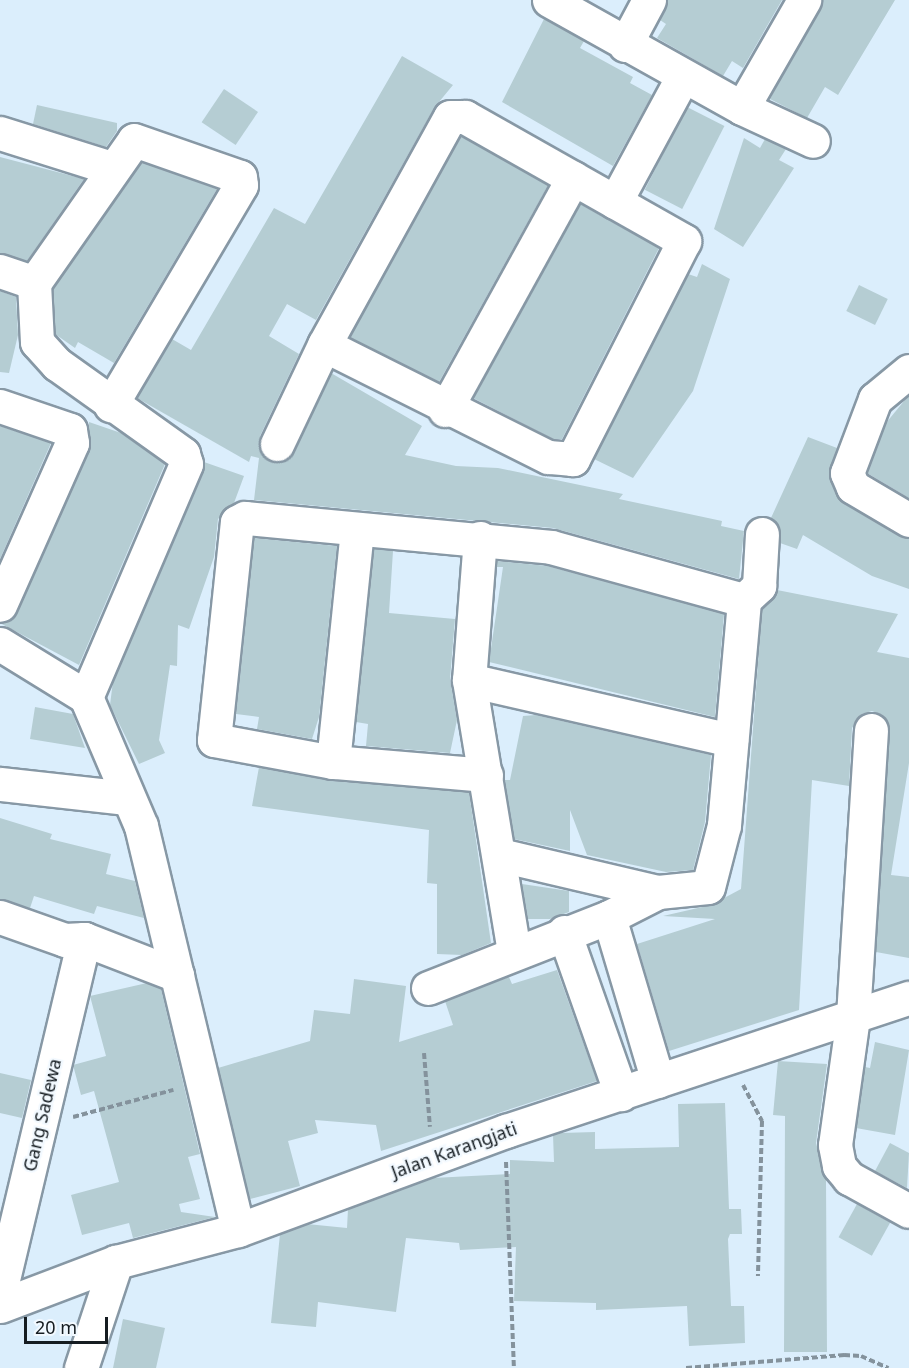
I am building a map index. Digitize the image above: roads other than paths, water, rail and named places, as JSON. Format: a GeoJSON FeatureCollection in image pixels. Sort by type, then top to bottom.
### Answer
{"type":"FeatureCollection","features":[{"type":"Feature","properties":{"kind":"street"},"geometry":{"type":"LineString","coordinates":[[549,0],[742,108],[813,141]]}},
{"type":"Feature","properties":{"kind":"street"},"geometry":{"type":"LineString","coordinates":[[626,45],[649,0]]}},
{"type":"Feature","properties":{"kind":"street"},"geometry":{"type":"LineString","coordinates":[[742,108],[804,0]]}},
{"type":"Feature","properties":{"kind":"street"},"geometry":{"type":"LineString","coordinates":[[615,202],[683,76]]}},
{"type":"Feature","properties":{"kind":"street"},"geometry":{"type":"LineString","coordinates":[[277,444],[324,345],[446,121],[465,117],[684,241],[580,454],[565,461],[548,457],[446,410],[324,345]]}},
{"type":"Feature","properties":{"kind":"street"},"geometry":{"type":"LineString","coordinates":[[0,133],[111,168]]}},
{"type":"Feature","properties":{"kind":"street"},"geometry":{"type":"LineString","coordinates":[[86,698],[185,474],[183,454],[111,405],[57,364],[37,342],[34,283],[111,168],[134,140],[241,181],[111,405]]}},
{"type":"Feature","properties":{"kind":"street"},"geometry":{"type":"LineString","coordinates":[[446,410],[573,178]]}},
{"type":"Feature","properties":{"kind":"street"},"geometry":{"type":"LineString","coordinates":[[0,271],[34,283]]}},
{"type":"Feature","properties":{"kind":"street"},"geometry":{"type":"LineString","coordinates":[[909,371],[875,399],[847,473],[853,487],[909,520]]}},
{"type":"Feature","properties":{"kind":"street"},"geometry":{"type":"LineString","coordinates":[[0,406],[70,430],[72,443],[0,605]]}},
{"type":"Feature","properties":{"kind":"street"},"geometry":{"type":"LineString","coordinates":[[486,775],[333,762],[214,740],[231,542],[237,522],[245,518],[357,531],[480,538],[551,547],[744,600]]}},
{"type":"Feature","properties":{"kind":"street"},"geometry":{"type":"LineString","coordinates":[[333,762],[357,531]]}},
{"type":"Feature","properties":{"kind":"street"},"geometry":{"type":"LineString","coordinates":[[500,855],[658,892],[703,890],[712,882],[724,825],[744,600],[759,586],[762,534]]}},
{"type":"Feature","properties":{"kind":"street"},"geometry":{"type":"LineString","coordinates":[[480,538],[469,680],[500,855],[514,951]]}},
{"type":"Feature","properties":{"kind":"street"},"geometry":{"type":"LineString","coordinates":[[0,644],[86,698],[126,798],[141,826],[238,1230]]}},
{"type":"Feature","properties":{"kind":"street"},"geometry":{"type":"LineString","coordinates":[[469,680],[731,740]]}},
{"type":"Feature","properties":{"kind":"street"},"geometry":{"type":"LineString","coordinates":[[871,730],[853,1017],[836,1145],[839,1166],[849,1178],[909,1211]]}},
{"type":"Feature","properties":{"kind":"street"},"geometry":{"type":"LineString","coordinates":[[0,784],[126,798]]}},
{"type":"Feature","properties":{"kind":"street"},"geometry":{"type":"LineString","coordinates":[[428,988],[514,951],[609,916],[658,892]]}},
{"type":"Feature","properties":{"kind":"street"},"geometry":{"type":"LineString","coordinates":[[609,916],[658,1081]]}},
{"type":"Feature","properties":{"kind":"street"},"geometry":{"type":"LineString","coordinates":[[0,917],[66,940],[84,939],[177,975]]}},
{"type":"Feature","properties":{"kind":"street"},"geometry":{"type":"LineString","coordinates":[[564,932],[621,1094]]}},
{"type":"Feature","properties":{"kind":"street","name":"Gang Sadewa"},"geometry":{"type":"LineString","coordinates":[[0,1292],[84,939]]}},
{"type":"Feature","properties":{"kind":"street","name":"Jalan Karangjati"},"geometry":{"type":"LineString","coordinates":[[0,1306],[116,1262],[238,1230],[506,1131],[909,998]]}},
{"type":"Feature","properties":{"kind":"street"},"geometry":{"type":"LineString","coordinates":[[81,1368],[116,1262]]}}]}
